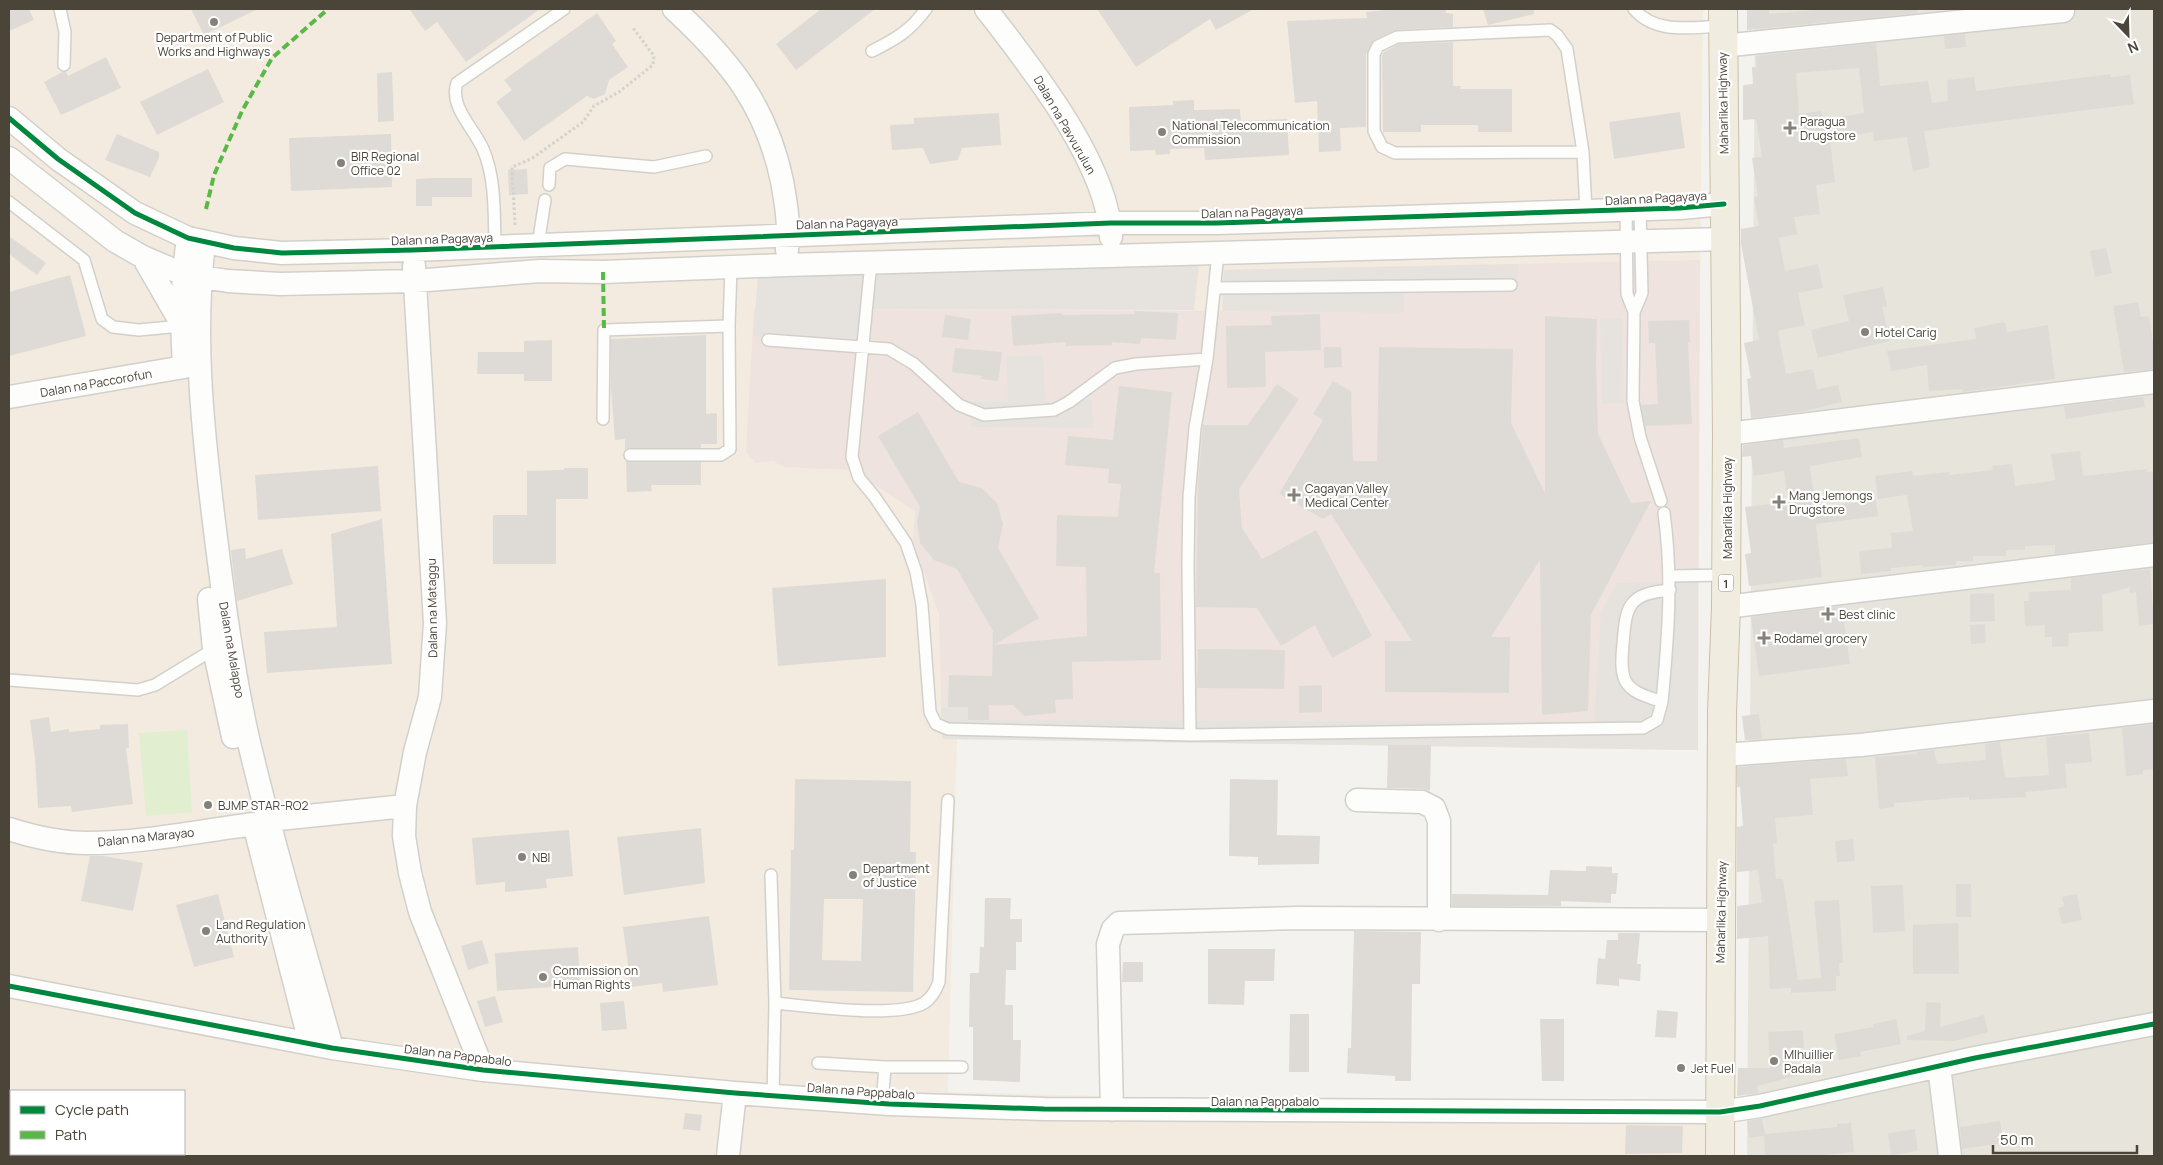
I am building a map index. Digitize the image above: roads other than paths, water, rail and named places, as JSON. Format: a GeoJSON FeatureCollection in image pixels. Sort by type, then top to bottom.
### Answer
{"type":"FeatureCollection","features":[{"type":"Feature","properties":{"kind":"highway","name":"Maharlika Highway"},"geometry":{"type":"LineString","coordinates":[[1720,1156],[1727,434],[1723,27]]}},
{"type":"Feature","properties":{"kind":"street"},"geometry":{"type":"LineString","coordinates":[[674,9],[698,31],[737,75],[760,112],[776,152],[785,196],[789,236],[785,264]]}},
{"type":"Feature","properties":{"kind":"street","name":"Dalan na Pavvurulun"},"geometry":{"type":"LineString","coordinates":[[986,9],[1032,67],[1064,118],[1091,167],[1103,195],[1111,223],[1112,256]]}},
{"type":"Feature","properties":{"kind":"street"},"geometry":{"type":"LineString","coordinates":[[1723,27],[2062,10]]}},
{"type":"Feature","properties":{"kind":"street","name":"Dalan na Pagayaya"},"geometry":{"type":"LineString","coordinates":[[9,118],[58,159],[135,213],[196,240],[282,252],[505,247],[1111,223],[1216,224],[1586,211],[1724,204]]}},
{"type":"Feature","properties":{"kind":"street"},"geometry":{"type":"LineString","coordinates":[[9,158],[116,241],[143,257],[192,275],[228,281],[280,284],[415,281],[540,271],[603,272],[731,268],[785,264],[1725,239]]}},
{"type":"Feature","properties":{"kind":"street","name":"Dalan na Malappo"},"geometry":{"type":"LineString","coordinates":[[196,240],[184,367],[214,649],[321,1045]]}},
{"type":"Feature","properties":{"kind":"street","name":"Dalan na Mataggu"},"geometry":{"type":"LineString","coordinates":[[413,250],[435,623],[430,697],[416,752],[406,806],[404,836],[410,873],[420,912],[483,1070]]}},
{"type":"Feature","properties":{"kind":"street"},"geometry":{"type":"LineString","coordinates":[[143,257],[187,321],[228,281]]}},
{"type":"Feature","properties":{"kind":"street","name":"Dalan na Malappo"},"geometry":{"type":"LineString","coordinates":[[187,321],[198,365],[206,459],[224,607],[261,822]]}},
{"type":"Feature","properties":{"kind":"street","name":"Dalan na Paccorofun"},"geometry":{"type":"LineString","coordinates":[[9,398],[184,367]]}},
{"type":"Feature","properties":{"kind":"street"},"geometry":{"type":"LineString","coordinates":[[1727,434],[2154,382]]}},
{"type":"Feature","properties":{"kind":"street"},"geometry":{"type":"LineString","coordinates":[[1726,607],[2154,554]]}},
{"type":"Feature","properties":{"kind":"street"},"geometry":{"type":"LineString","coordinates":[[1723,755],[1861,745],[2154,711]]}},
{"type":"Feature","properties":{"kind":"street"},"geometry":{"type":"LineString","coordinates":[[1357,800],[1422,802],[1434,808],[1439,821],[1439,920]]}},
{"type":"Feature","properties":{"kind":"street","name":"Dalan na Marayao"},"geometry":{"type":"LineString","coordinates":[[9,829],[41,838],[86,843],[130,841],[261,822],[406,806]]}},
{"type":"Feature","properties":{"kind":"street"},"geometry":{"type":"LineString","coordinates":[[1112,1110],[1108,944],[1113,929],[1119,923],[1297,918],[1721,920]]}},
{"type":"Feature","properties":{"kind":"street","name":"Dalan na Pappabalo"},"geometry":{"type":"LineString","coordinates":[[9,986],[321,1045],[483,1070],[735,1093],[882,1103],[1112,1110],[1720,1112],[1760,1106],[1939,1066],[2154,1024]]}},
{"type":"Feature","properties":{"kind":"street"},"geometry":{"type":"LineString","coordinates":[[1939,1066],[1950,1156]]}},
{"type":"Feature","properties":{"kind":"street"},"geometry":{"type":"LineString","coordinates":[[728,1156],[735,1093]]}},
{"type":"Feature","properties":{"kind":"lane"},"geometry":{"type":"LineString","coordinates":[[60,9],[65,32],[64,65]]}},
{"type":"Feature","properties":{"kind":"lane"},"geometry":{"type":"LineString","coordinates":[[505,247],[483,149],[460,109],[455,90],[457,83],[564,9]]}},
{"type":"Feature","properties":{"kind":"lane"},"geometry":{"type":"LineString","coordinates":[[872,51],[898,38],[914,25],[926,9]]}},
{"type":"Feature","properties":{"kind":"lane"},"geometry":{"type":"LineString","coordinates":[[1634,9],[1657,26],[1723,27]]}},
{"type":"Feature","properties":{"kind":"lane"},"geometry":{"type":"LineString","coordinates":[[1583,152],[1395,153],[1382,147],[1374,131],[1374,54],[1378,46],[1397,38],[1550,30],[1567,49],[1583,152],[1586,211]]}},
{"type":"Feature","properties":{"kind":"lane"},"geometry":{"type":"LineString","coordinates":[[548,185],[550,168],[565,159],[654,167],[706,156]]}},
{"type":"Feature","properties":{"kind":"lane"},"geometry":{"type":"LineString","coordinates":[[538,245],[545,200]]}},
{"type":"Feature","properties":{"kind":"lane"},"geometry":{"type":"LineString","coordinates":[[9,202],[84,260],[102,319],[113,327],[139,330],[187,321]]}},
{"type":"Feature","properties":{"kind":"lane"},"geometry":{"type":"LineString","coordinates":[[1633,209],[1633,242],[1627,294],[1634,312],[1633,402],[1635,421],[1661,500]]}},
{"type":"Feature","properties":{"kind":"lane"},"geometry":{"type":"LineString","coordinates":[[1190,735],[1188,565],[1190,497],[1195,428],[1206,359],[1218,253]]}},
{"type":"Feature","properties":{"kind":"lane"},"geometry":{"type":"LineString","coordinates":[[871,262],[852,457],[859,478],[874,496],[906,543],[916,572],[922,605],[930,712],[932,719],[948,729],[1190,735],[1643,728],[1657,720],[1662,702],[1670,590],[1664,513]]}},
{"type":"Feature","properties":{"kind":"lane"},"geometry":{"type":"LineString","coordinates":[[630,455],[721,455],[730,449],[729,326],[731,268]]}},
{"type":"Feature","properties":{"kind":"lane"},"geometry":{"type":"LineString","coordinates":[[1214,288],[1511,285]]}},
{"type":"Feature","properties":{"kind":"lane"},"geometry":{"type":"LineString","coordinates":[[603,419],[604,330],[729,326]]}},
{"type":"Feature","properties":{"kind":"lane"},"geometry":{"type":"LineString","coordinates":[[768,340],[889,349],[914,364],[959,405],[984,415],[1054,410],[1069,402],[1115,368],[1136,364],[1206,359]]}},
{"type":"Feature","properties":{"kind":"lane"},"geometry":{"type":"LineString","coordinates":[[1670,576],[1726,575]]}},
{"type":"Feature","properties":{"kind":"lane"},"geometry":{"type":"LineString","coordinates":[[1662,702],[1640,694],[1626,683],[1623,673],[1622,650],[1626,611],[1636,599],[1650,592],[1670,590]]}},
{"type":"Feature","properties":{"kind":"lane"},"geometry":{"type":"LineString","coordinates":[[9,680],[138,690],[155,685],[214,649]]}},
{"type":"Feature","properties":{"kind":"lane"},"geometry":{"type":"LineString","coordinates":[[774,1003],[876,1011],[907,1009],[924,1003],[934,994],[939,982],[948,800]]}},
{"type":"Feature","properties":{"kind":"lane"},"geometry":{"type":"LineString","coordinates":[[771,875],[774,1003],[772,1096]]}},
{"type":"Feature","properties":{"kind":"lane"},"geometry":{"type":"LineString","coordinates":[[818,1063],[886,1067],[962,1067]]}},
{"type":"Feature","properties":{"kind":"lane"},"geometry":{"type":"LineString","coordinates":[[882,1103],[886,1067]]}},
{"type":"Feature","properties":{"kind":"place","name":"Department of Public Works and Highways"},"geometry":{"type":"Point","coordinates":[214,22]}},
{"type":"Feature","properties":{"kind":"place","name":"Paragua Drugstore"},"geometry":{"type":"Point","coordinates":[1790,128]}},
{"type":"Feature","properties":{"kind":"place","name":"National Telecommunication Commission"},"geometry":{"type":"Point","coordinates":[1162,132]}},
{"type":"Feature","properties":{"kind":"place","name":"BIR Regional Office 02"},"geometry":{"type":"Point","coordinates":[341,163]}},
{"type":"Feature","properties":{"kind":"place","name":"Hotel Carig"},"geometry":{"type":"Point","coordinates":[1865,332]}},
{"type":"Feature","properties":{"kind":"place","name":"Cagayan Valley Medical Center"},"geometry":{"type":"Point","coordinates":[1294,495]}},
{"type":"Feature","properties":{"kind":"place","name":"Mang Jemongs Drugstore"},"geometry":{"type":"Point","coordinates":[1779,502]}},
{"type":"Feature","properties":{"kind":"place","name":"Best clinic"},"geometry":{"type":"Point","coordinates":[1828,614]}},
{"type":"Feature","properties":{"kind":"place","name":"Rodamel grocery"},"geometry":{"type":"Point","coordinates":[1764,638]}},
{"type":"Feature","properties":{"kind":"place","name":"BJMP STAR-RO2"},"geometry":{"type":"Point","coordinates":[208,805]}},
{"type":"Feature","properties":{"kind":"place","name":"NBI"},"geometry":{"type":"Point","coordinates":[522,857]}},
{"type":"Feature","properties":{"kind":"place","name":"Department of Justice"},"geometry":{"type":"Point","coordinates":[853,875]}},
{"type":"Feature","properties":{"kind":"place","name":"Land Regulation Authority"},"geometry":{"type":"Point","coordinates":[206,931]}},
{"type":"Feature","properties":{"kind":"place","name":"Commission on Human Rights"},"geometry":{"type":"Point","coordinates":[543,977]}},
{"type":"Feature","properties":{"kind":"place","name":"Mlhuillier Padala"},"geometry":{"type":"Point","coordinates":[1774,1061]}},
{"type":"Feature","properties":{"kind":"place","name":"Jet Fuel"},"geometry":{"type":"Point","coordinates":[1681,1068]}}]}
